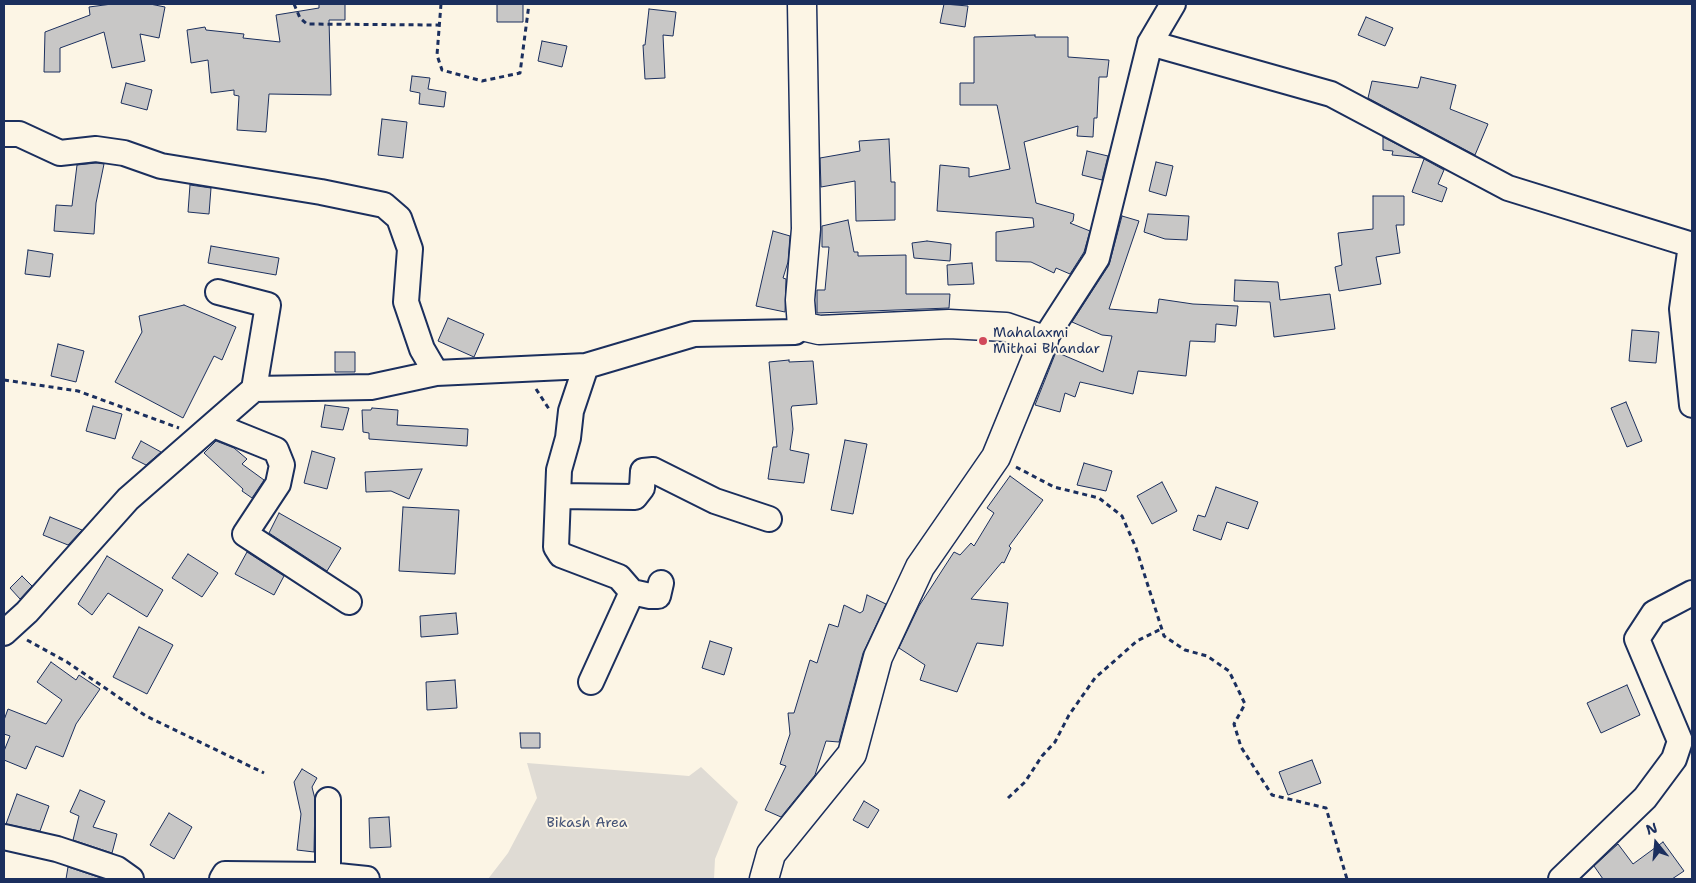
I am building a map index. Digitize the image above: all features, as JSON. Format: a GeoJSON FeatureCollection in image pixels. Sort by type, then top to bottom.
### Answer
{"type":"FeatureCollection","features":[{"type":"Feature","properties":{"kind":"street"},"geometry":{"type":"LineString","coordinates":[[802,4],[806,230],[800,300],[802,326]]}},
{"type":"Feature","properties":{"kind":"street"},"geometry":{"type":"LineString","coordinates":[[764,879],[771,854],[852,754],[878,657],[920,567],[996,457],[1044,340],[1097,258],[1150,43],[1173,4]]}},
{"type":"Feature","properties":{"kind":"street"},"geometry":{"type":"LineString","coordinates":[[1150,43],[1331,94],[1508,188],[1692,245],[1682,309],[1692,405]]}},
{"type":"Feature","properties":{"kind":"street"},"geometry":{"type":"LineString","coordinates":[[4,134],[19,134],[60,153],[96,149],[124,153],[161,166],[321,192],[384,205],[399,218],[410,249],[406,302],[422,349],[436,373]]}},
{"type":"Feature","properties":{"kind":"street"},"geometry":{"type":"LineString","coordinates":[[6,632],[128,499],[254,389],[268,305],[218,292]]}},
{"type":"Feature","properties":{"kind":"street"},"geometry":{"type":"LineString","coordinates":[[802,326],[819,330],[949,324],[1006,327],[1044,340]]}},
{"type":"Feature","properties":{"kind":"street"},"geometry":{"type":"LineString","coordinates":[[254,389],[371,387],[436,373],[586,366],[694,334],[795,332],[802,326]]}},
{"type":"Feature","properties":{"kind":"street"},"geometry":{"type":"LineString","coordinates":[[586,366],[571,412],[568,438],[558,470],[559,496],[556,547],[561,555],[619,577],[632,592],[658,596],[661,583]]}},
{"type":"Feature","properties":{"kind":"street"},"geometry":{"type":"LineString","coordinates":[[207,431],[276,450],[282,465],[278,484],[246,534],[349,602]]}},
{"type":"Feature","properties":{"kind":"street"},"geometry":{"type":"LineString","coordinates":[[559,496],[635,497],[642,488],[643,471],[653,470],[715,501],[769,518]]}},
{"type":"Feature","properties":{"kind":"street"},"geometry":{"type":"LineString","coordinates":[[591,682],[632,592]]}},
{"type":"Feature","properties":{"kind":"street"},"geometry":{"type":"LineString","coordinates":[[1561,879],[1645,798],[1674,759],[1680,741],[1637,639],[1654,613],[1692,593]]}},
{"type":"Feature","properties":{"kind":"street"},"geometry":{"type":"LineString","coordinates":[[328,800],[328,875]]}},
{"type":"Feature","properties":{"kind":"street"},"geometry":{"type":"LineString","coordinates":[[4,838],[57,850],[117,869],[131,879]]}},
{"type":"Feature","properties":{"kind":"street"},"geometry":{"type":"LineString","coordinates":[[222,879],[225,874],[328,875],[367,879]]}},
{"type":"Feature","properties":{"kind":"path"},"geometry":{"type":"LineString","coordinates":[[294,4],[300,18],[307,24],[439,25]]}},
{"type":"Feature","properties":{"kind":"path"},"geometry":{"type":"LineString","coordinates":[[442,4],[437,55],[442,70],[482,81],[520,73],[529,4]]}},
{"type":"Feature","properties":{"kind":"path"},"geometry":{"type":"LineString","coordinates":[[528,368],[530,380],[568,438]]}},
{"type":"Feature","properties":{"kind":"path"},"geometry":{"type":"LineString","coordinates":[[4,380],[78,391],[174,425],[207,431]]}},
{"type":"Feature","properties":{"kind":"path"},"geometry":{"type":"LineString","coordinates":[[996,457],[1054,487],[1099,498],[1122,516],[1136,548],[1164,636],[1185,650],[1207,656],[1229,671],[1245,704],[1234,724],[1241,747],[1272,795],[1326,808],[1348,879]]}},
{"type":"Feature","properties":{"kind":"path"},"geometry":{"type":"LineString","coordinates":[[1008,798],[1025,782],[1042,756],[1055,742],[1069,715],[1095,678],[1137,641],[1161,629]]}},
{"type":"Feature","properties":{"kind":"path"},"geometry":{"type":"LineString","coordinates":[[6,632],[67,662],[146,716],[264,773]]}},
{"type":"Feature","properties":{"kind":"green space","name":"Bikash Area"},"geometry":{"type":"Polygon","coordinates":[[[527,763],[689,776],[701,767],[738,802],[715,859],[714,879],[488,879],[508,853],[537,798],[527,763]]]}},
{"type":"Feature","properties":{"kind":"building"},"geometry":{"type":"Polygon","coordinates":[[[112,4],[150,4],[165,7],[159,38],[140,34],[145,61],[112,68],[104,32],[60,48],[60,72],[44,72],[45,32],[90,15],[89,7],[112,4]]]}},
{"type":"Feature","properties":{"kind":"building"},"geometry":{"type":"Polygon","coordinates":[[[319,4],[345,4],[345,20],[329,20],[331,95],[269,94],[266,132],[237,130],[239,96],[234,95],[234,90],[211,93],[208,60],[191,63],[187,30],[205,27],[206,30],[244,34],[243,38],[280,42],[276,15],[319,8],[319,4]]]}},
{"type":"Feature","properties":{"kind":"building"},"geometry":{"type":"Polygon","coordinates":[[[497,4],[523,4],[523,22],[497,22],[497,4]]]}},
{"type":"Feature","properties":{"kind":"building"},"geometry":{"type":"Polygon","coordinates":[[[944,4],[968,6],[965,27],[940,23],[944,4]]]}},
{"type":"Feature","properties":{"kind":"building"},"geometry":{"type":"Polygon","coordinates":[[[649,9],[676,12],[673,36],[663,35],[665,78],[645,79],[643,45],[645,45],[649,9]]]}},
{"type":"Feature","properties":{"kind":"building"},"geometry":{"type":"Polygon","coordinates":[[[1366,17],[1393,28],[1385,46],[1358,35],[1366,17]]]}},
{"type":"Feature","properties":{"kind":"building"},"geometry":{"type":"Polygon","coordinates":[[[1035,35],[1035,37],[1068,37],[1068,57],[1109,60],[1107,77],[1099,77],[1097,118],[1094,118],[1093,137],[1077,136],[1078,126],[1024,142],[1036,203],[1074,214],[1073,221],[1070,223],[1090,231],[1084,252],[1070,274],[1056,268],[1054,273],[1031,262],[996,261],[996,232],[1034,227],[1033,218],[937,211],[940,165],[969,168],[969,177],[1010,169],[997,105],[960,105],[960,83],[974,83],[974,37],[1035,35]]]}},
{"type":"Feature","properties":{"kind":"building"},"geometry":{"type":"Polygon","coordinates":[[[542,41],[567,46],[562,67],[538,61],[542,41]]]}},
{"type":"Feature","properties":{"kind":"building"},"geometry":{"type":"Polygon","coordinates":[[[412,76],[430,78],[428,89],[446,92],[444,107],[419,104],[420,93],[410,91],[412,76]]]}},
{"type":"Feature","properties":{"kind":"building"},"geometry":{"type":"Polygon","coordinates":[[[1421,77],[1456,85],[1450,109],[1488,124],[1475,155],[1368,98],[1372,81],[1418,88],[1421,77]]]}},
{"type":"Feature","properties":{"kind":"building"},"geometry":{"type":"Polygon","coordinates":[[[126,83],[152,90],[147,110],[121,103],[126,83]]]}},
{"type":"Feature","properties":{"kind":"building"},"geometry":{"type":"Polygon","coordinates":[[[382,119],[407,122],[403,158],[378,155],[382,119]]]}},
{"type":"Feature","properties":{"kind":"building"},"geometry":{"type":"Polygon","coordinates":[[[1383,137],[1423,158],[1392,155],[1393,151],[1383,150],[1383,137]]]}},
{"type":"Feature","properties":{"kind":"building"},"geometry":{"type":"Polygon","coordinates":[[[889,139],[891,182],[895,182],[895,220],[856,221],[855,181],[821,187],[820,158],[860,151],[859,141],[889,139]]]}},
{"type":"Feature","properties":{"kind":"building"},"geometry":{"type":"Polygon","coordinates":[[[1087,151],[1108,156],[1102,180],[1082,175],[1087,151]]]}},
{"type":"Feature","properties":{"kind":"building"},"geometry":{"type":"Polygon","coordinates":[[[1424,159],[1444,170],[1438,184],[1447,188],[1442,202],[1412,192],[1424,159]]]}},
{"type":"Feature","properties":{"kind":"building"},"geometry":{"type":"Polygon","coordinates":[[[1156,162],[1173,166],[1166,196],[1149,191],[1156,162]]]}},
{"type":"Feature","properties":{"kind":"building"},"geometry":{"type":"Polygon","coordinates":[[[104,164],[96,203],[94,234],[54,231],[56,205],[72,206],[77,165],[104,164]]]}},
{"type":"Feature","properties":{"kind":"building"},"geometry":{"type":"Polygon","coordinates":[[[190,185],[211,188],[209,214],[188,212],[190,185]]]}},
{"type":"Feature","properties":{"kind":"building"},"geometry":{"type":"Polygon","coordinates":[[[1373,196],[1404,196],[1404,225],[1396,225],[1400,253],[1376,257],[1381,284],[1339,291],[1335,267],[1342,265],[1338,233],[1373,229],[1373,196]]]}},
{"type":"Feature","properties":{"kind":"building"},"geometry":{"type":"Polygon","coordinates":[[[1148,214],[1189,216],[1187,240],[1165,239],[1144,232],[1148,214]]]}},
{"type":"Feature","properties":{"kind":"building"},"geometry":{"type":"Polygon","coordinates":[[[1122,216],[1139,221],[1109,309],[1157,313],[1159,299],[1193,304],[1238,306],[1236,326],[1216,324],[1215,342],[1190,341],[1186,376],[1138,371],[1133,394],[1080,382],[1075,397],[1065,393],[1060,412],[1035,405],[1056,352],[1103,372],[1112,336],[1102,335],[1072,322],[1109,265],[1122,216]]]}},
{"type":"Feature","properties":{"kind":"building"},"geometry":{"type":"Polygon","coordinates":[[[848,220],[854,252],[858,252],[858,256],[906,255],[906,294],[950,294],[949,308],[817,313],[817,290],[825,290],[829,247],[822,247],[822,226],[848,220]]]}},
{"type":"Feature","properties":{"kind":"building"},"geometry":{"type":"Polygon","coordinates":[[[773,231],[790,236],[788,262],[783,278],[786,279],[785,312],[756,306],[773,231]]]}},
{"type":"Feature","properties":{"kind":"building"},"geometry":{"type":"Polygon","coordinates":[[[927,241],[951,244],[950,261],[914,258],[912,243],[927,241]]]}},
{"type":"Feature","properties":{"kind":"building"},"geometry":{"type":"Polygon","coordinates":[[[211,246],[279,258],[276,275],[208,263],[211,246]]]}},
{"type":"Feature","properties":{"kind":"building"},"geometry":{"type":"Polygon","coordinates":[[[28,250],[53,254],[50,277],[25,274],[28,250]]]}},
{"type":"Feature","properties":{"kind":"building"},"geometry":{"type":"Polygon","coordinates":[[[972,263],[974,284],[948,285],[947,265],[972,263]]]}},
{"type":"Feature","properties":{"kind":"building"},"geometry":{"type":"Polygon","coordinates":[[[1235,280],[1278,282],[1280,300],[1330,294],[1335,329],[1274,337],[1270,302],[1234,301],[1235,280]]]}},
{"type":"Feature","properties":{"kind":"building"},"geometry":{"type":"Polygon","coordinates":[[[184,305],[236,327],[222,360],[214,356],[183,418],[115,382],[142,332],[139,316],[184,305]]]}},
{"type":"Feature","properties":{"kind":"building"},"geometry":{"type":"Polygon","coordinates":[[[448,318],[484,334],[474,357],[438,341],[448,318]]]}},
{"type":"Feature","properties":{"kind":"building"},"geometry":{"type":"Polygon","coordinates":[[[1632,330],[1659,332],[1656,363],[1629,361],[1632,330]]]}},
{"type":"Feature","properties":{"kind":"building"},"geometry":{"type":"Polygon","coordinates":[[[58,344],[84,351],[76,382],[51,376],[58,344]]]}},
{"type":"Feature","properties":{"kind":"building"},"geometry":{"type":"Polygon","coordinates":[[[335,352],[355,352],[355,372],[335,372],[335,352]]]}},
{"type":"Feature","properties":{"kind":"building"},"geometry":{"type":"Polygon","coordinates":[[[789,360],[789,362],[813,361],[817,404],[792,406],[791,409],[793,429],[790,450],[809,454],[804,483],[768,479],[773,447],[777,447],[769,362],[789,360]]]}},
{"type":"Feature","properties":{"kind":"building"},"geometry":{"type":"Polygon","coordinates":[[[1626,402],[1642,441],[1627,447],[1611,408],[1626,402]]]}},
{"type":"Feature","properties":{"kind":"building"},"geometry":{"type":"Polygon","coordinates":[[[325,405],[349,408],[343,430],[321,427],[325,405]]]}},
{"type":"Feature","properties":{"kind":"building"},"geometry":{"type":"Polygon","coordinates":[[[93,406],[122,414],[115,439],[86,431],[93,406]]]}},
{"type":"Feature","properties":{"kind":"building"},"geometry":{"type":"Polygon","coordinates":[[[372,408],[398,410],[397,425],[468,429],[467,446],[369,439],[369,433],[363,432],[362,410],[371,410],[372,408]]]}},
{"type":"Feature","properties":{"kind":"building"},"geometry":{"type":"Polygon","coordinates":[[[845,440],[867,444],[853,514],[831,510],[845,440]]]}},
{"type":"Feature","properties":{"kind":"building"},"geometry":{"type":"Polygon","coordinates":[[[141,441],[161,452],[146,465],[132,458],[141,441]]]}},
{"type":"Feature","properties":{"kind":"building"},"geometry":{"type":"Polygon","coordinates":[[[216,441],[234,448],[247,459],[242,464],[264,480],[252,498],[242,491],[243,489],[204,453],[216,441]]]}},
{"type":"Feature","properties":{"kind":"building"},"geometry":{"type":"Polygon","coordinates":[[[312,451],[335,458],[327,489],[304,483],[312,451]]]}},
{"type":"Feature","properties":{"kind":"building"},"geometry":{"type":"Polygon","coordinates":[[[1084,463],[1112,471],[1106,491],[1077,485],[1084,463]]]}},
{"type":"Feature","properties":{"kind":"building"},"geometry":{"type":"Polygon","coordinates":[[[422,469],[409,499],[391,491],[366,492],[365,472],[422,469]]]}},
{"type":"Feature","properties":{"kind":"building"},"geometry":{"type":"Polygon","coordinates":[[[1010,476],[1043,500],[1009,546],[1011,548],[1004,563],[1002,562],[971,599],[1008,603],[1003,646],[977,643],[957,692],[920,680],[925,665],[899,648],[919,606],[954,552],[960,555],[971,543],[974,546],[994,513],[987,508],[1010,476]]]}},
{"type":"Feature","properties":{"kind":"building"},"geometry":{"type":"Polygon","coordinates":[[[1162,482],[1177,511],[1152,524],[1137,496],[1162,482]]]}},
{"type":"Feature","properties":{"kind":"building"},"geometry":{"type":"Polygon","coordinates":[[[1216,487],[1258,502],[1248,529],[1227,522],[1221,540],[1193,530],[1198,515],[1205,517],[1216,487]]]}},
{"type":"Feature","properties":{"kind":"building"},"geometry":{"type":"Polygon","coordinates":[[[403,507],[459,510],[455,574],[399,571],[403,507]]]}},
{"type":"Feature","properties":{"kind":"building"},"geometry":{"type":"Polygon","coordinates":[[[279,513],[341,548],[327,571],[269,533],[279,513]]]}},
{"type":"Feature","properties":{"kind":"building"},"geometry":{"type":"Polygon","coordinates":[[[50,517],[82,530],[68,545],[43,535],[50,517]]]}},
{"type":"Feature","properties":{"kind":"building"},"geometry":{"type":"Polygon","coordinates":[[[247,552],[284,576],[274,595],[235,574],[247,552]]]}},
{"type":"Feature","properties":{"kind":"building"},"geometry":{"type":"Polygon","coordinates":[[[188,554],[218,573],[202,597],[172,578],[188,554]]]}},
{"type":"Feature","properties":{"kind":"building"},"geometry":{"type":"Polygon","coordinates":[[[107,556],[163,590],[147,617],[108,593],[92,615],[78,604],[107,556]]]}},
{"type":"Feature","properties":{"kind":"building"},"geometry":{"type":"Polygon","coordinates":[[[22,576],[32,586],[20,599],[10,588],[22,576]]]}},
{"type":"Feature","properties":{"kind":"building"},"geometry":{"type":"Polygon","coordinates":[[[867,595],[886,604],[863,653],[839,742],[826,741],[815,775],[781,817],[765,810],[786,766],[780,764],[790,734],[788,713],[794,713],[810,660],[817,663],[829,624],[838,627],[844,605],[860,613],[863,611],[867,595]]]}},
{"type":"Feature","properties":{"kind":"building"},"geometry":{"type":"Polygon","coordinates":[[[456,613],[458,634],[421,637],[420,616],[456,613]]]}},
{"type":"Feature","properties":{"kind":"building"},"geometry":{"type":"Polygon","coordinates":[[[139,627],[173,645],[147,694],[113,677],[139,627]]]}},
{"type":"Feature","properties":{"kind":"building"},"geometry":{"type":"Polygon","coordinates":[[[710,641],[732,648],[724,675],[702,668],[710,641]]]}},
{"type":"Feature","properties":{"kind":"building"},"geometry":{"type":"Polygon","coordinates":[[[51,662],[76,680],[79,675],[100,689],[76,724],[63,757],[36,746],[26,769],[4,760],[4,751],[10,736],[4,734],[4,720],[8,709],[46,724],[62,700],[37,682],[51,662]]]}},
{"type":"Feature","properties":{"kind":"building"},"geometry":{"type":"Polygon","coordinates":[[[455,680],[457,708],[427,710],[426,682],[455,680]]]}},
{"type":"Feature","properties":{"kind":"building"},"geometry":{"type":"Polygon","coordinates":[[[1627,685],[1640,715],[1601,733],[1587,703],[1627,685]]]}},
{"type":"Feature","properties":{"kind":"building"},"geometry":{"type":"Polygon","coordinates":[[[520,733],[540,733],[540,748],[521,748],[520,733]]]}},
{"type":"Feature","properties":{"kind":"building"},"geometry":{"type":"Polygon","coordinates":[[[1312,760],[1321,783],[1288,795],[1279,772],[1312,760]]]}},
{"type":"Feature","properties":{"kind":"building"},"geometry":{"type":"Polygon","coordinates":[[[302,769],[317,778],[312,787],[315,799],[314,852],[297,850],[301,814],[294,782],[302,769]]]}},
{"type":"Feature","properties":{"kind":"building"},"geometry":{"type":"Polygon","coordinates":[[[80,790],[105,801],[93,827],[117,834],[112,853],[73,840],[79,816],[70,812],[80,790]]]}},
{"type":"Feature","properties":{"kind":"building"},"geometry":{"type":"Polygon","coordinates":[[[17,794],[49,806],[40,831],[6,824],[17,794]]]}},
{"type":"Feature","properties":{"kind":"building"},"geometry":{"type":"Polygon","coordinates":[[[864,801],[879,810],[868,828],[853,820],[864,801]]]}},
{"type":"Feature","properties":{"kind":"building"},"geometry":{"type":"Polygon","coordinates":[[[169,813],[192,827],[174,859],[150,845],[169,813]]]}},
{"type":"Feature","properties":{"kind":"building"},"geometry":{"type":"Polygon","coordinates":[[[389,817],[391,847],[370,848],[369,818],[389,817]]]}},
{"type":"Feature","properties":{"kind":"building"},"geometry":{"type":"Polygon","coordinates":[[[1663,842],[1684,871],[1672,879],[1603,879],[1594,866],[1618,844],[1633,864],[1663,842]]]}},
{"type":"Feature","properties":{"kind":"building"},"geometry":{"type":"Polygon","coordinates":[[[68,867],[104,879],[66,879],[68,867]]]}},
{"type":"Feature","properties":{"kind":"place","name":"Mahalaxmi Mithai Bhandar"},"geometry":{"type":"Point","coordinates":[983,341]}}]}
